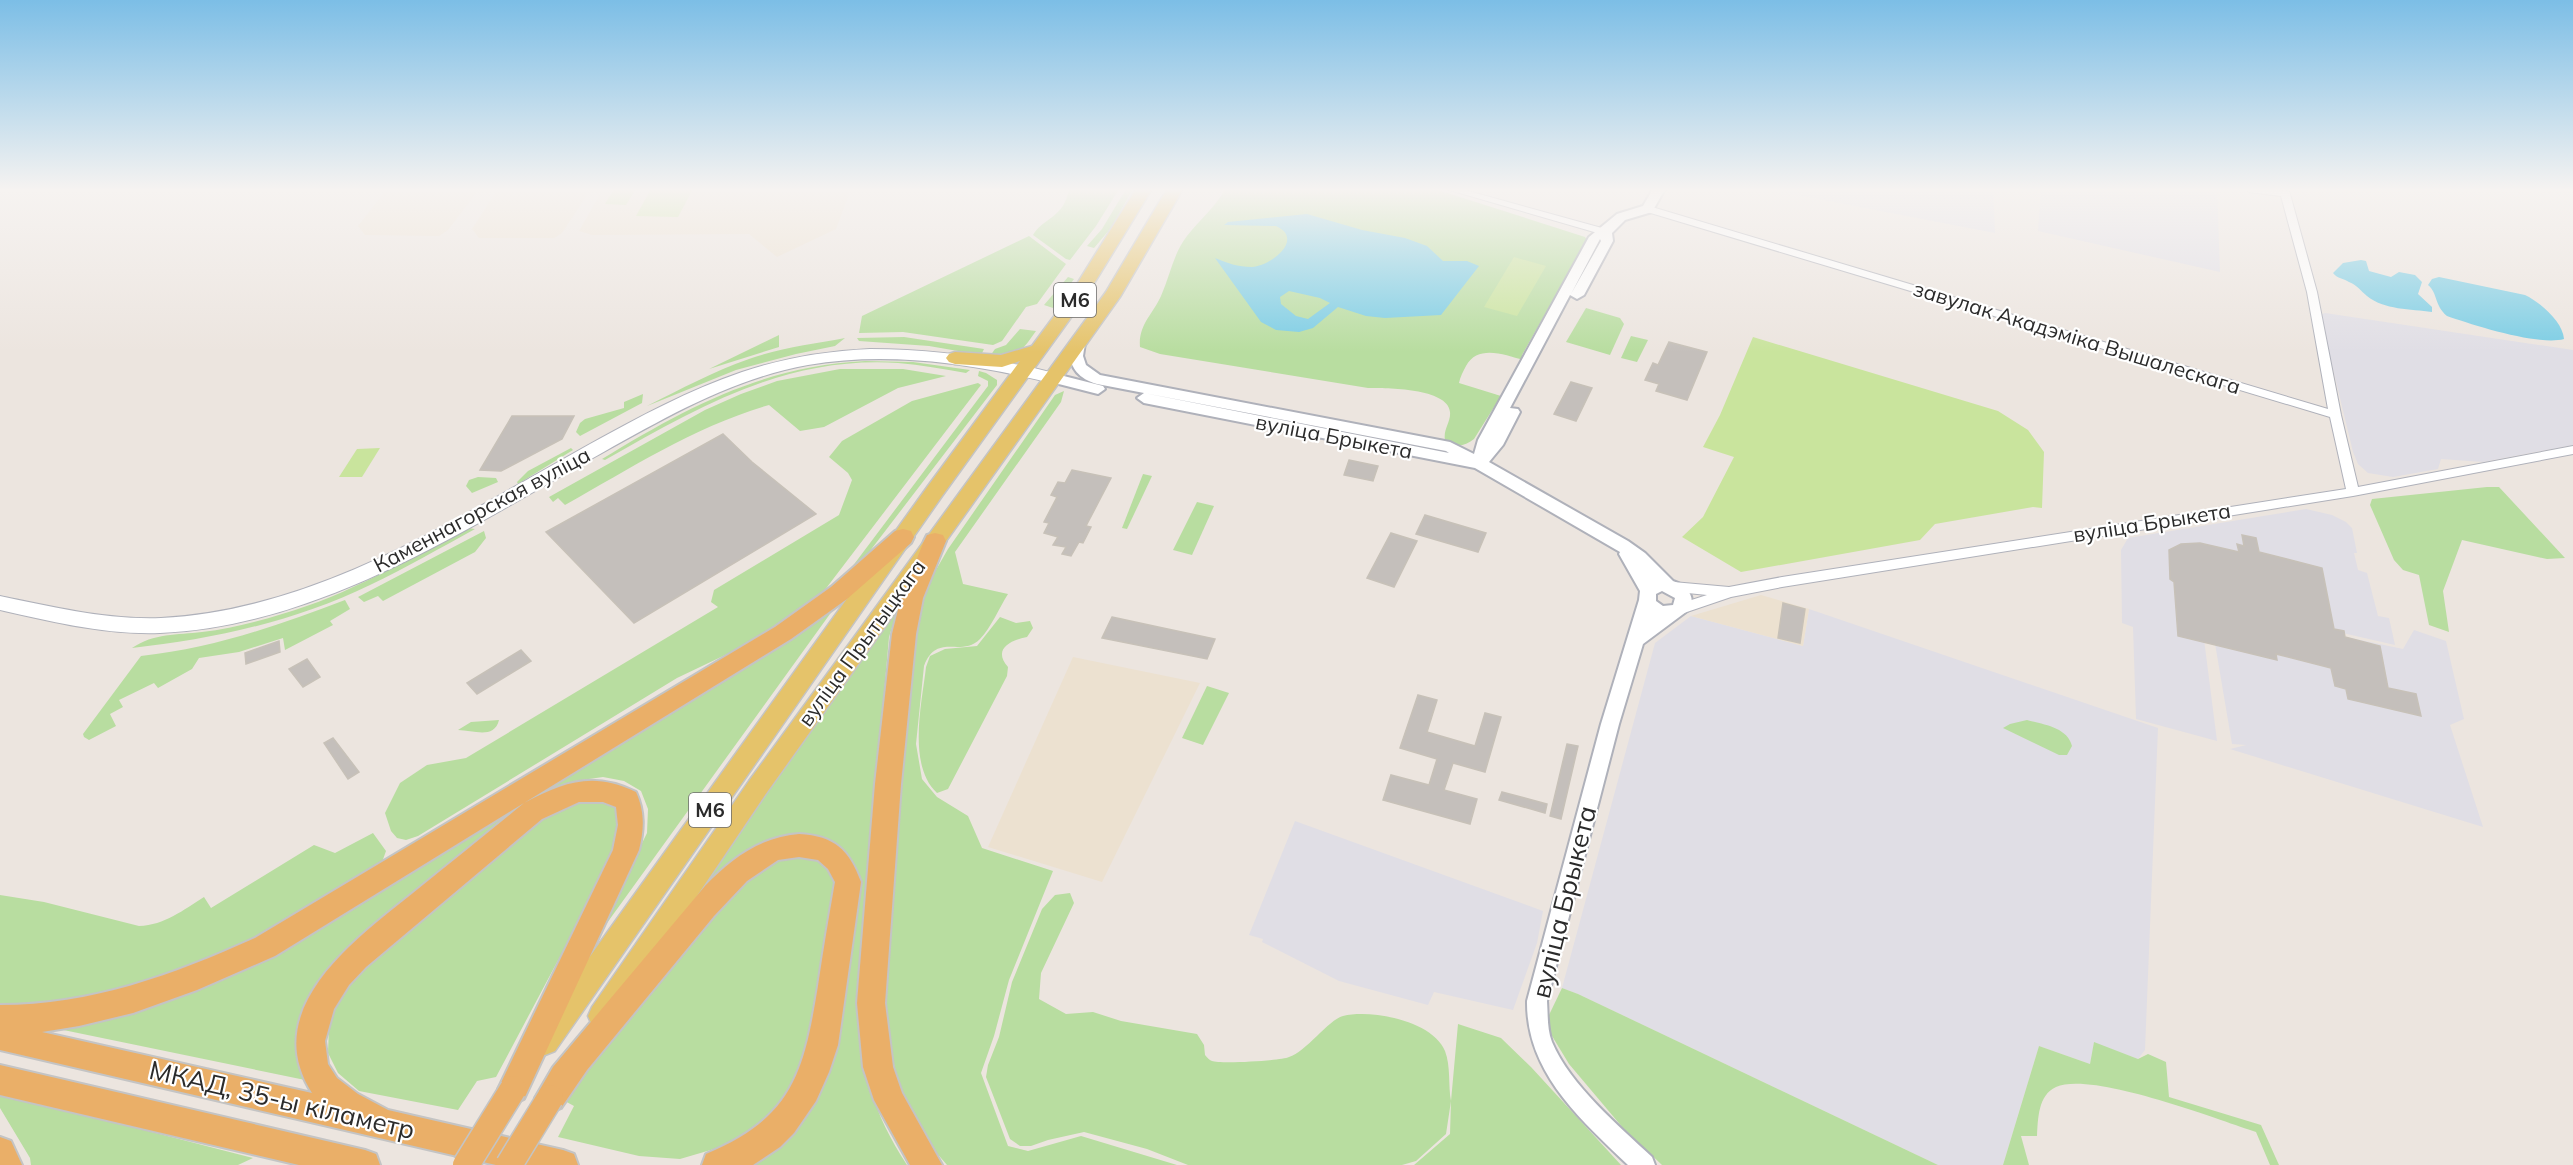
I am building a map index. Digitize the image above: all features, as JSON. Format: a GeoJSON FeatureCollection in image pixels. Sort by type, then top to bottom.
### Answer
{"type":"FeatureCollection","features":[{"type":"Feature","properties":{"kind":"highway"},"geometry":{"type":"LineString","coordinates":[[0,1019],[50,1017],[132,1000],[204,975],[265,947],[783,633],[839,593],[903,537]]}},
{"type":"Feature","properties":{"kind":"highway"},"geometry":{"type":"LineString","coordinates":[[927,1165],[889,1100],[878,1066],[871,1003],[888,784],[904,634],[912,598],[935,541]]}},
{"type":"Feature","properties":{"kind":"highway"},"geometry":{"type":"LineString","coordinates":[[380,1122],[343,1103],[320,1080],[313,1062],[311,1043],[313,1024],[323,1001],[339,976],[368,947],[533,811],[558,797],[575,792],[589,790],[615,792],[627,800],[632,815],[632,829],[626,850],[515,1086]]}},
{"type":"Feature","properties":{"kind":"highway"},"geometry":{"type":"LineString","coordinates":[[556,1088],[695,920],[740,871],[761,855],[779,847],[812,846],[825,851],[837,859],[848,882],[822,1051],[812,1080],[799,1104],[784,1123],[762,1143],[737,1158],[717,1165]]}},
{"type":"Feature","properties":{"kind":"highway","name":"МКАД, 35-ы кіламетр"},"geometry":{"type":"LineString","coordinates":[[0,1036],[563,1165]]}},
{"type":"Feature","properties":{"kind":"highway","name":"МКАД, 35-ы кіламетр"},"geometry":{"type":"LineString","coordinates":[[0,1080],[357,1165]]}},
{"type":"Feature","properties":{"kind":"highway","name":"М6"},"geometry":{"type":"LineString","coordinates":[[466,1165],[515,1086]]}},
{"type":"Feature","properties":{"kind":"highway","name":"М6"},"geometry":{"type":"LineString","coordinates":[[509,1165],[556,1088]]}},
{"type":"Feature","properties":{"kind":"highway"},"geometry":{"type":"LineString","coordinates":[[0,1152],[7,1165]]}},
{"type":"Feature","properties":{"kind":"main road","name":"вуліца Прытыцкага"},"geometry":{"type":"LineString","coordinates":[[515,1086],[903,537],[1079,294],[1110,243]]}},
{"type":"Feature","properties":{"kind":"main road","name":"вуліца Прытыцкага"},"geometry":{"type":"LineString","coordinates":[[556,1088],[624,980],[758,788],[1114,293],[1143,243]]}},
{"type":"Feature","properties":{"kind":"main road"},"geometry":{"type":"LineString","coordinates":[[955,358],[1002,361],[1038,350]]}},
{"type":"Feature","properties":{"kind":"main road","name":"Каменнагорская вуліца"},"geometry":{"type":"LineString","coordinates":[[0,603],[94,624],[118,626],[181,624],[246,613],[315,593],[357,577],[471,519],[654,418],[749,375],[807,360],[852,354],[895,352],[955,358],[1024,370],[1052,378]]}},
{"type":"Feature","properties":{"kind":"main road"},"geometry":{"type":"LineString","coordinates":[[955,358],[995,372],[1003,380],[1006,394]]}},
{"type":"Feature","properties":{"kind":"street"},"geometry":{"type":"LineString","coordinates":[[1479,464],[1485,440],[1592,243]]}},
{"type":"Feature","properties":{"kind":"street","name":"завулак Акадэміка Вышалескага"},"geometry":{"type":"LineString","coordinates":[[1763,243],[2335,415]]}},
{"type":"Feature","properties":{"kind":"street"},"geometry":{"type":"LineString","coordinates":[[2298,243],[2312,292],[2335,415],[2353,492]]}},
{"type":"Feature","properties":{"kind":"street","name":"вуліца Брыкета"},"geometry":{"type":"LineString","coordinates":[[1078,344],[1075,354],[1076,362],[1089,376],[1193,402]]}},
{"type":"Feature","properties":{"kind":"street","name":"вуліца Брыкета"},"geometry":{"type":"LineString","coordinates":[[1052,378],[1193,402],[1347,433],[1462,463],[1479,464],[1622,545],[1639,557],[1670,586],[1730,592]]}},
{"type":"Feature","properties":{"kind":"street","name":"вуліца Брыкета"},"geometry":{"type":"LineString","coordinates":[[1634,641],[1675,611],[1730,592],[2019,543],[2353,492],[2573,450]]}},
{"type":"Feature","properties":{"kind":"street"},"geometry":{"type":"LineString","coordinates":[[1622,545],[1647,596],[1655,610],[1675,611],[1684,605],[1683,595],[1670,586],[1656,586],[1647,596]]}},
{"type":"Feature","properties":{"kind":"street","name":"вуліца Брыкета"},"geometry":{"type":"LineString","coordinates":[[1644,1165],[1619,1141],[1562,1077],[1543,1047],[1537,1024],[1537,1000],[1647,596]]}},
{"type":"Feature","properties":{"kind":"shaded area"},"geometry":{"type":"Polygon","coordinates":[[[760,243],[806,243],[777,257],[760,243]]]}},
{"type":"Feature","properties":{"kind":"shaded area"},"geometry":{"type":"Polygon","coordinates":[[[2093,243],[2219,243],[2220,272],[2093,243]]]}},
{"type":"Feature","properties":{"kind":"shaded area"},"geometry":{"type":"Polygon","coordinates":[[[2325,313],[2573,350],[2573,445],[2483,462],[2441,459],[2438,469],[2393,477],[2368,473],[2358,464],[2353,452],[2320,315],[2325,313]]]}},
{"type":"Feature","properties":{"kind":"shaded area"},"geometry":{"type":"Polygon","coordinates":[[[2306,509],[2332,515],[2352,528],[2358,570],[2367,573],[2378,616],[2389,618],[2395,645],[2199,600],[2217,741],[2136,719],[2133,627],[2122,623],[2121,550],[2128,538],[2306,509]]]}},
{"type":"Feature","properties":{"kind":"shaded area"},"geometry":{"type":"Polygon","coordinates":[[[1761,595],[1809,609],[1803,646],[1691,616],[1761,595]]]}},
{"type":"Feature","properties":{"kind":"shaded area"},"geometry":{"type":"Polygon","coordinates":[[[2209,608],[2403,649],[2414,630],[2446,641],[2464,719],[2450,725],[2483,827],[2230,749],[2246,745],[2232,744],[2209,608]]]}},
{"type":"Feature","properties":{"kind":"shaded area"},"geometry":{"type":"Polygon","coordinates":[[[1809,609],[2158,728],[2145,1050],[2138,1059],[2094,1043],[2090,1064],[2039,1046],[2003,1165],[1938,1165],[1562,988],[1655,643],[1691,616],[1803,646],[1809,609]]]}},
{"type":"Feature","properties":{"kind":"shaded area"},"geometry":{"type":"Polygon","coordinates":[[[1073,657],[1200,683],[1102,882],[988,847],[1073,657]]]}},
{"type":"Feature","properties":{"kind":"shaded area"},"geometry":{"type":"Polygon","coordinates":[[[1295,821],[1543,911],[1537,943],[1513,1010],[1434,992],[1428,1005],[1339,981],[1262,942],[1263,939],[1249,935],[1295,821]]]}},
{"type":"Feature","properties":{"kind":"green space"},"geometry":{"type":"Polygon","coordinates":[[[1014,243],[1039,243],[1066,264],[1037,304],[1026,307],[1002,341],[993,345],[903,332],[859,333],[862,316],[1014,243]]]}},
{"type":"Feature","properties":{"kind":"green space"},"geometry":{"type":"Polygon","coordinates":[[[1045,243],[1083,243],[1070,260],[1045,243]]]}},
{"type":"Feature","properties":{"kind":"green space"},"geometry":{"type":"Polygon","coordinates":[[[1089,243],[1098,243],[1094,248],[1087,246],[1089,243]]]}},
{"type":"Feature","properties":{"kind":"green space"},"geometry":{"type":"Polygon","coordinates":[[[1182,243],[1585,243],[1522,355],[1523,360],[1485,353],[1471,359],[1466,366],[1459,383],[1501,396],[1474,439],[1463,445],[1456,445],[1445,440],[1450,412],[1447,404],[1428,394],[1401,389],[1368,388],[1160,354],[1140,347],[1141,332],[1161,296],[1182,243]]]}},
{"type":"Feature","properties":{"kind":"green space"},"geometry":{"type":"Polygon","coordinates":[[[1514,257],[1546,266],[1517,316],[1484,307],[1514,257]]]}},
{"type":"Feature","properties":{"kind":"green space"},"geometry":{"type":"Polygon","coordinates":[[[1068,277],[1074,279],[1053,308],[1044,305],[1068,277]]]}},
{"type":"Feature","properties":{"kind":"green space"},"geometry":{"type":"Polygon","coordinates":[[[1586,308],[1620,318],[1624,324],[1610,355],[1566,342],[1586,308]]]}},
{"type":"Feature","properties":{"kind":"green space"},"geometry":{"type":"Polygon","coordinates":[[[1020,329],[1036,331],[1022,349],[1013,354],[990,356],[995,349],[1006,345],[1020,329]]]}},
{"type":"Feature","properties":{"kind":"green space"},"geometry":{"type":"Polygon","coordinates":[[[779,335],[779,347],[709,369],[779,335]]]}},
{"type":"Feature","properties":{"kind":"green space"},"geometry":{"type":"Polygon","coordinates":[[[1631,336],[1648,340],[1637,362],[1621,358],[1631,336]]]}},
{"type":"Feature","properties":{"kind":"green space"},"geometry":{"type":"Polygon","coordinates":[[[904,337],[984,349],[981,355],[929,346],[859,341],[857,338],[904,337]]]}},
{"type":"Feature","properties":{"kind":"green space"},"geometry":{"type":"Polygon","coordinates":[[[1753,337],[1998,411],[2028,430],[2044,452],[2042,508],[2033,507],[1935,524],[1920,540],[1741,572],[1682,537],[1703,517],[1734,457],[1703,447],[1720,415],[1753,337]]]}},
{"type":"Feature","properties":{"kind":"green space"},"geometry":{"type":"Polygon","coordinates":[[[845,338],[835,346],[736,370],[647,406],[749,359],[785,349],[845,338]]]}},
{"type":"Feature","properties":{"kind":"green space"},"geometry":{"type":"Polygon","coordinates":[[[865,361],[913,362],[970,370],[966,373],[898,363],[857,363],[818,368],[780,377],[709,404],[605,460],[602,459],[665,422],[727,392],[793,371],[865,361]]]}},
{"type":"Feature","properties":{"kind":"green space"},"geometry":{"type":"Polygon","coordinates":[[[840,369],[903,369],[946,376],[898,388],[824,427],[800,431],[769,405],[690,436],[565,505],[558,498],[553,502],[549,497],[705,410],[741,394],[777,381],[840,369]]]}},
{"type":"Feature","properties":{"kind":"green space"},"geometry":{"type":"Polygon","coordinates":[[[979,371],[997,380],[997,385],[863,560],[846,575],[988,386],[988,381],[978,376],[979,371]]]}},
{"type":"Feature","properties":{"kind":"green space"},"geometry":{"type":"Polygon","coordinates":[[[978,383],[981,385],[821,595],[742,647],[677,678],[418,836],[406,840],[397,838],[391,831],[385,813],[400,783],[427,765],[466,758],[718,607],[711,602],[714,590],[839,515],[852,480],[848,473],[829,457],[842,441],[912,401],[978,383]]]}},
{"type":"Feature","properties":{"kind":"green space"},"geometry":{"type":"Polygon","coordinates":[[[1064,391],[1061,402],[955,552],[963,584],[1008,594],[980,639],[965,646],[936,650],[929,656],[924,666],[916,744],[922,779],[937,797],[968,816],[982,848],[1053,871],[1009,980],[981,1073],[1008,1146],[1028,1151],[1081,1136],[1177,1165],[947,1165],[935,1151],[901,1091],[886,1033],[885,953],[917,603],[948,549],[1055,395],[1064,391]]]}},
{"type":"Feature","properties":{"kind":"green space"},"geometry":{"type":"Polygon","coordinates":[[[643,394],[642,403],[580,436],[576,432],[580,423],[585,419],[624,408],[624,402],[643,394]]]}},
{"type":"Feature","properties":{"kind":"green space"},"geometry":{"type":"Polygon","coordinates":[[[380,448],[362,477],[339,477],[357,449],[380,448]]]}},
{"type":"Feature","properties":{"kind":"green space"},"geometry":{"type":"Polygon","coordinates":[[[571,448],[573,450],[518,484],[517,482],[528,471],[571,448]]]}},
{"type":"Feature","properties":{"kind":"green space"},"geometry":{"type":"Polygon","coordinates":[[[1143,474],[1152,476],[1127,529],[1122,528],[1143,474]]]}},
{"type":"Feature","properties":{"kind":"green space"},"geometry":{"type":"Polygon","coordinates":[[[478,477],[496,478],[498,482],[472,493],[466,486],[469,480],[478,477]]]}},
{"type":"Feature","properties":{"kind":"green space"},"geometry":{"type":"Polygon","coordinates":[[[2499,487],[2565,558],[2547,559],[2462,540],[2443,591],[2449,632],[2429,625],[2419,575],[2403,570],[2394,560],[2370,505],[2372,499],[2499,487]]]}},
{"type":"Feature","properties":{"kind":"green space"},"geometry":{"type":"Polygon","coordinates":[[[1197,502],[1214,506],[1192,555],[1173,550],[1197,502]]]}},
{"type":"Feature","properties":{"kind":"green space"},"geometry":{"type":"Polygon","coordinates":[[[468,528],[475,529],[410,565],[342,598],[313,609],[224,634],[132,648],[157,637],[232,627],[307,606],[377,576],[468,528]]]}},
{"type":"Feature","properties":{"kind":"green space"},"geometry":{"type":"Polygon","coordinates":[[[484,531],[486,538],[475,552],[383,601],[378,596],[364,602],[358,597],[484,531]]]}},
{"type":"Feature","properties":{"kind":"green space"},"geometry":{"type":"Polygon","coordinates":[[[903,593],[889,637],[858,989],[861,1038],[868,1081],[874,1101],[893,1143],[907,1165],[740,1165],[802,1115],[855,870],[844,852],[830,842],[792,836],[648,963],[903,593]]]}},
{"type":"Feature","properties":{"kind":"green space"},"geometry":{"type":"Polygon","coordinates":[[[345,600],[350,609],[330,621],[333,625],[285,650],[283,638],[239,652],[199,658],[192,669],[158,688],[154,683],[119,700],[123,707],[110,714],[116,726],[89,740],[84,737],[83,734],[141,656],[219,642],[294,619],[345,600]]]}},
{"type":"Feature","properties":{"kind":"green space"},"geometry":{"type":"Polygon","coordinates":[[[835,607],[594,941],[647,833],[648,809],[641,791],[624,781],[603,777],[575,781],[545,792],[515,811],[354,943],[301,1041],[305,1080],[44,1026],[182,991],[835,607]]]}},
{"type":"Feature","properties":{"kind":"green space"},"geometry":{"type":"Polygon","coordinates":[[[1000,617],[1016,623],[1030,621],[1033,628],[1027,637],[1005,646],[1002,655],[1008,667],[1007,676],[948,789],[937,793],[922,767],[919,750],[920,715],[926,667],[930,656],[945,649],[977,646],[1000,617]]]}},
{"type":"Feature","properties":{"kind":"green space"},"geometry":{"type":"Polygon","coordinates":[[[1207,686],[1229,693],[1203,745],[1182,738],[1207,686]]]}},
{"type":"Feature","properties":{"kind":"green space"},"geometry":{"type":"Polygon","coordinates":[[[499,720],[493,730],[488,732],[458,730],[471,722],[499,720]]]}},
{"type":"Feature","properties":{"kind":"green space"},"geometry":{"type":"Polygon","coordinates":[[[2027,720],[2054,728],[2065,735],[2072,746],[2067,755],[2059,755],[2003,728],[2027,720]]]}},
{"type":"Feature","properties":{"kind":"green space"},"geometry":{"type":"Polygon","coordinates":[[[586,797],[603,799],[614,805],[620,822],[616,842],[606,870],[496,1077],[477,1081],[458,1110],[359,1091],[338,1073],[328,1053],[329,1025],[340,997],[365,964],[540,817],[586,797]]]}},
{"type":"Feature","properties":{"kind":"green space"},"geometry":{"type":"Polygon","coordinates":[[[373,833],[386,851],[381,865],[309,911],[182,974],[77,1003],[0,1006],[0,895],[44,902],[139,926],[148,925],[173,916],[204,897],[211,908],[314,845],[335,853],[373,833]]]}},
{"type":"Feature","properties":{"kind":"green space"},"geometry":{"type":"Polygon","coordinates":[[[804,855],[819,862],[829,872],[834,884],[836,900],[803,1071],[787,1101],[738,1142],[680,1159],[639,1156],[558,1137],[574,1106],[563,1100],[613,1031],[744,878],[785,856],[804,855]]]}},
{"type":"Feature","properties":{"kind":"green space"},"geometry":{"type":"Polygon","coordinates":[[[1070,893],[1074,903],[1041,973],[1039,999],[1066,1014],[1093,1012],[1121,1021],[1197,1034],[1204,1045],[1205,1055],[1211,1061],[1217,1062],[1263,1061],[1289,1057],[1296,1054],[1331,1023],[1343,1016],[1369,1014],[1400,1020],[1428,1032],[1445,1051],[1451,1101],[1446,1134],[1416,1161],[1402,1165],[1188,1165],[1147,1149],[1084,1132],[1031,1146],[1020,1146],[1010,1139],[986,1077],[988,1065],[999,1037],[1012,982],[1042,909],[1055,895],[1070,893]]]}},
{"type":"Feature","properties":{"kind":"green space"},"geometry":{"type":"Polygon","coordinates":[[[1562,988],[1938,1165],[1662,1165],[1623,1128],[1569,1064],[1549,1031],[1549,1015],[1562,988]]]}},
{"type":"Feature","properties":{"kind":"green space"},"geometry":{"type":"Polygon","coordinates":[[[1458,1024],[1501,1038],[1531,1067],[1621,1165],[1414,1165],[1450,1134],[1458,1024]]]}},
{"type":"Feature","properties":{"kind":"green space"},"geometry":{"type":"Polygon","coordinates":[[[2094,1042],[2138,1059],[2148,1054],[2166,1062],[2169,1097],[2261,1125],[2279,1165],[2270,1165],[2256,1132],[2125,1091],[2097,1085],[2073,1084],[2056,1087],[2046,1096],[2040,1108],[2037,1136],[2021,1136],[2029,1165],[2003,1165],[2039,1046],[2090,1064],[2094,1042]]]}},
{"type":"Feature","properties":{"kind":"green space"},"geometry":{"type":"Polygon","coordinates":[[[0,1093],[253,1158],[238,1165],[31,1165],[30,1158],[0,1108],[0,1093]]]}},
{"type":"Feature","properties":{"kind":"water"},"geometry":{"type":"Polygon","coordinates":[[[1420,243],[1427,246],[1443,261],[1467,261],[1479,266],[1441,315],[1385,318],[1366,316],[1338,307],[1313,328],[1299,332],[1276,330],[1261,322],[1215,258],[1252,267],[1276,257],[1286,244],[1420,243]],[[1289,291],[1280,297],[1281,304],[1296,316],[1308,319],[1330,303],[1320,298],[1289,291]]]}},
{"type":"Feature","properties":{"kind":"water"},"geometry":{"type":"Polygon","coordinates":[[[2366,261],[2369,271],[2391,277],[2399,272],[2415,275],[2422,282],[2418,294],[2432,307],[2432,312],[2381,304],[2333,273],[2343,263],[2366,261]]]}},
{"type":"Feature","properties":{"kind":"water"},"geometry":{"type":"Polygon","coordinates":[[[2439,277],[2525,295],[2550,313],[2560,326],[2564,339],[2538,340],[2522,337],[2447,316],[2428,285],[2432,279],[2439,277]]]}},
{"type":"Feature","properties":{"kind":"building"},"geometry":{"type":"Polygon","coordinates":[[[1669,342],[1707,352],[1687,400],[1656,391],[1659,384],[1645,380],[1653,363],[1658,365],[1669,342]]]}},
{"type":"Feature","properties":{"kind":"building"},"geometry":{"type":"Polygon","coordinates":[[[1571,382],[1592,388],[1576,421],[1554,414],[1571,382]]]}},
{"type":"Feature","properties":{"kind":"building"},"geometry":{"type":"Polygon","coordinates":[[[512,416],[574,416],[562,439],[501,471],[480,470],[512,416]]]}},
{"type":"Feature","properties":{"kind":"building"},"geometry":{"type":"Polygon","coordinates":[[[723,434],[752,462],[816,514],[634,623],[546,532],[723,434]]]}},
{"type":"Feature","properties":{"kind":"building"},"geometry":{"type":"Polygon","coordinates":[[[1349,460],[1378,466],[1373,481],[1344,475],[1349,460]]]}},
{"type":"Feature","properties":{"kind":"building"},"geometry":{"type":"Polygon","coordinates":[[[1072,470],[1111,478],[1086,526],[1091,527],[1083,543],[1079,542],[1071,556],[1062,554],[1066,547],[1053,545],[1058,537],[1044,533],[1049,523],[1044,522],[1057,497],[1051,495],[1058,482],[1065,483],[1072,470]]]}},
{"type":"Feature","properties":{"kind":"building"},"geometry":{"type":"Polygon","coordinates":[[[1425,515],[1486,533],[1478,552],[1416,534],[1425,515]]]}},
{"type":"Feature","properties":{"kind":"building"},"geometry":{"type":"Polygon","coordinates":[[[1391,533],[1417,541],[1394,587],[1367,578],[1391,533]]]}},
{"type":"Feature","properties":{"kind":"building"},"geometry":{"type":"Polygon","coordinates":[[[2242,535],[2256,538],[2259,552],[2322,568],[2334,629],[2344,631],[2345,637],[2380,646],[2388,688],[2416,694],[2421,716],[2348,699],[2346,689],[2335,686],[2331,668],[2276,654],[2277,660],[2178,636],[2174,582],[2170,579],[2169,550],[2181,544],[2200,543],[2239,552],[2237,544],[2244,546],[2242,535]]]}},
{"type":"Feature","properties":{"kind":"building"},"geometry":{"type":"Polygon","coordinates":[[[1783,603],[1805,609],[1800,643],[1778,638],[1783,603]]]}},
{"type":"Feature","properties":{"kind":"building"},"geometry":{"type":"Polygon","coordinates":[[[1112,617],[1215,639],[1207,659],[1102,638],[1112,617]]]}},
{"type":"Feature","properties":{"kind":"building"},"geometry":{"type":"Polygon","coordinates":[[[279,641],[280,652],[246,664],[245,653],[279,641]]]}},
{"type":"Feature","properties":{"kind":"building"},"geometry":{"type":"Polygon","coordinates":[[[521,650],[531,661],[477,694],[467,683],[521,650]]]}},
{"type":"Feature","properties":{"kind":"building"},"geometry":{"type":"Polygon","coordinates":[[[307,659],[320,677],[303,687],[289,669],[307,659]]]}},
{"type":"Feature","properties":{"kind":"building"},"geometry":{"type":"Polygon","coordinates":[[[1418,695],[1437,700],[1427,732],[1475,746],[1485,713],[1501,717],[1485,772],[1453,763],[1444,790],[1477,799],[1470,824],[1383,800],[1391,775],[1429,785],[1437,759],[1400,748],[1418,695]]]}},
{"type":"Feature","properties":{"kind":"building"},"geometry":{"type":"Polygon","coordinates":[[[333,738],[359,772],[348,779],[324,743],[333,738]]]}},
{"type":"Feature","properties":{"kind":"building"},"geometry":{"type":"Polygon","coordinates":[[[1567,744],[1578,746],[1561,819],[1550,816],[1567,744]]]}},
{"type":"Feature","properties":{"kind":"building"},"geometry":{"type":"Polygon","coordinates":[[[1502,792],[1547,804],[1545,813],[1499,800],[1502,792]]]}}]}
